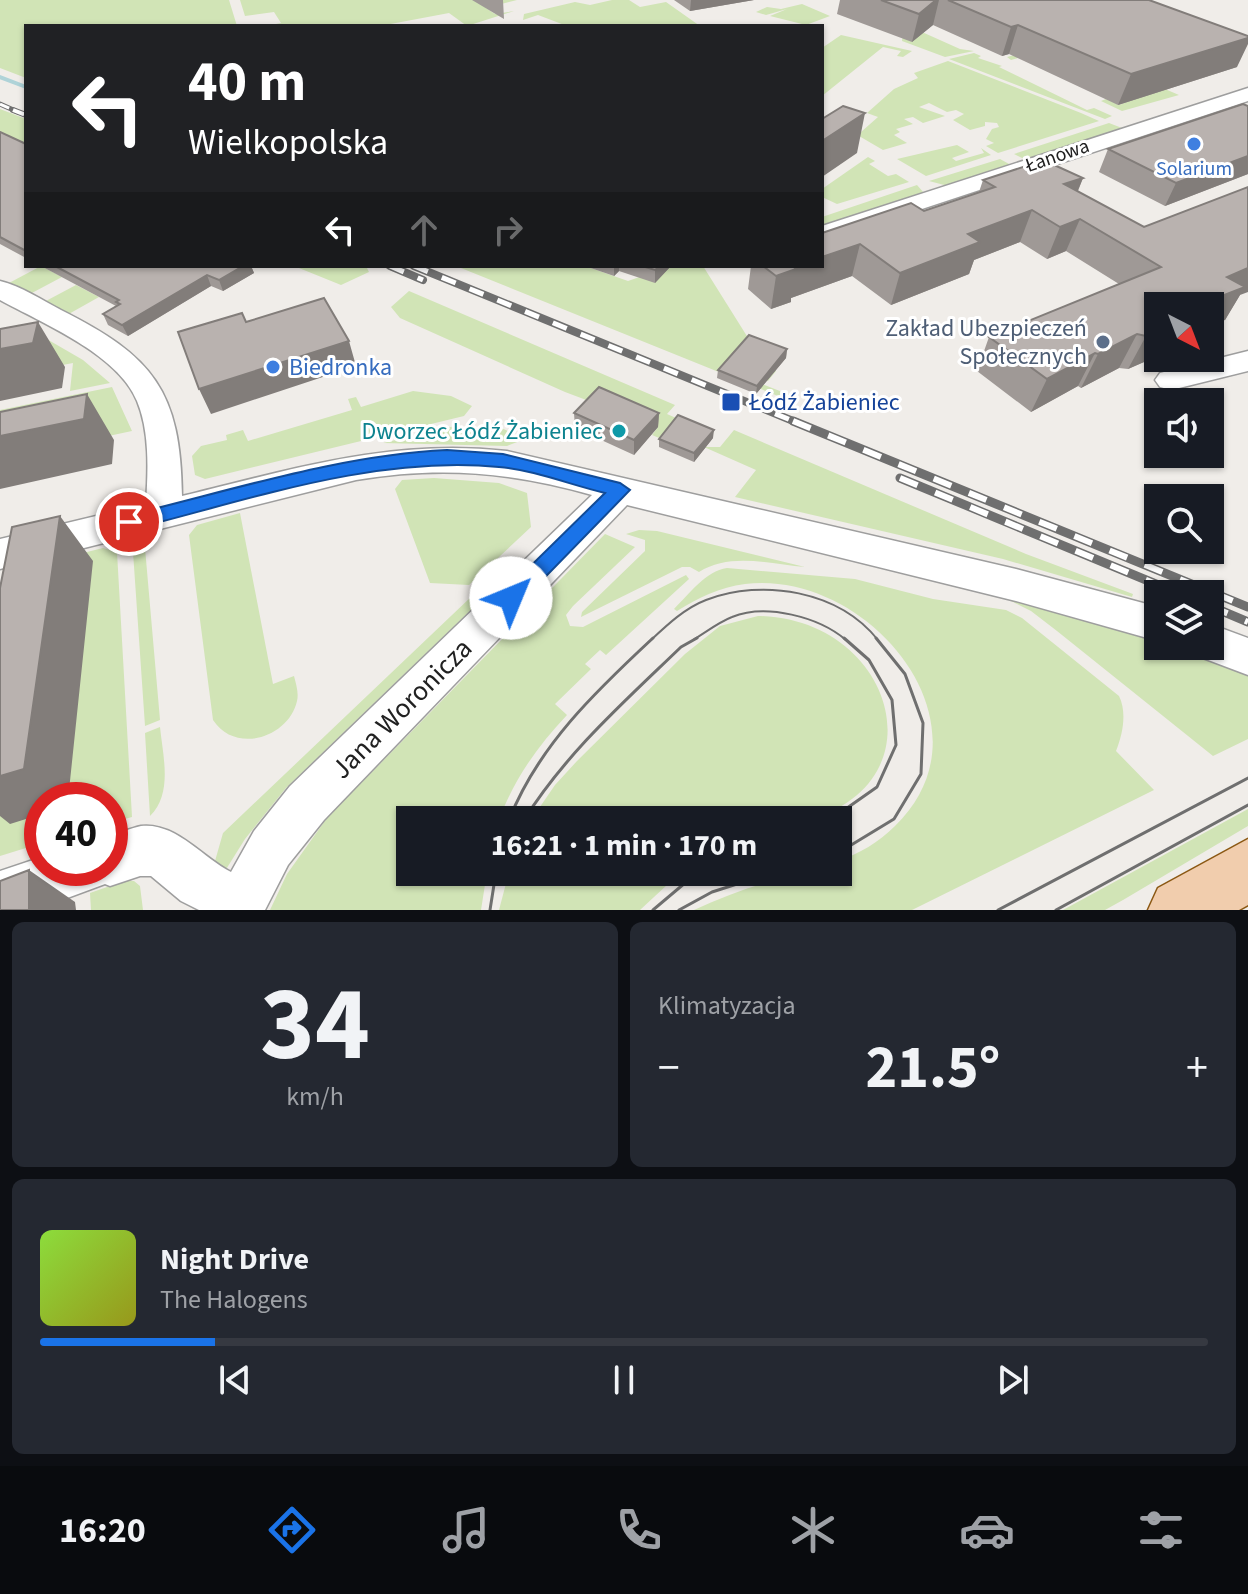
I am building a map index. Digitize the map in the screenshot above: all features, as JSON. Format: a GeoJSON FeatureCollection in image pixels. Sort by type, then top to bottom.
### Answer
{"type":"FeatureCollection","features":[{"type":"Feature","properties":{"kind":"main road"},"geometry":{"type":"LineString","coordinates":[[1180,910],[1248,870]]}},
{"type":"Feature","properties":{"kind":"street","name":"Łanowa"},"geometry":{"type":"LineString","coordinates":[[824,233],[1247,94]]}},
{"type":"Feature","properties":{"kind":"street"},"geometry":{"type":"LineString","coordinates":[[0,289],[109,351],[148,390],[161,433],[164,514]]}},
{"type":"Feature","properties":{"kind":"street"},"geometry":{"type":"LineString","coordinates":[[1171,380],[1248,361]]}},
{"type":"Feature","properties":{"kind":"street"},"geometry":{"type":"LineString","coordinates":[[0,554],[356,467],[433,457],[515,462],[1144,620]]}},
{"type":"Feature","properties":{"kind":"street","name":"Jana Woronicza"},"geometry":{"type":"LineString","coordinates":[[239,907],[271,848],[307,803],[620,490]]}},
{"type":"Feature","properties":{"kind":"street"},"geometry":{"type":"LineString","coordinates":[[1224,648],[1248,657]]}},
{"type":"Feature","properties":{"kind":"street"},"geometry":{"type":"LineString","coordinates":[[128,855],[154,851],[166,856],[199,883],[239,907]]}},
{"type":"Feature","properties":{"kind":"street"},"geometry":{"type":"LineString","coordinates":[[0,896],[31,886]]}},
{"type":"Feature","properties":{"kind":"green space"},"geometry":{"type":"Polygon","coordinates":[[[0,0],[229,0],[236,24],[24,24],[24,77],[0,68],[0,0]]]}},
{"type":"Feature","properties":{"kind":"green space"},"geometry":{"type":"Polygon","coordinates":[[[240,0],[517,0],[486,8],[495,14],[514,11],[473,24],[464,24],[449,13],[391,24],[276,24],[281,23],[274,12],[245,16],[240,0]]]}},
{"type":"Feature","properties":{"kind":"green space"},"geometry":{"type":"Polygon","coordinates":[[[612,0],[629,0],[640,7],[666,2],[697,24],[562,24],[538,15],[523,20],[524,14],[575,2],[590,5],[612,0]]]}},
{"type":"Feature","properties":{"kind":"green space"},"geometry":{"type":"Polygon","coordinates":[[[802,4],[830,16],[802,24],[770,16],[787,9],[766,15],[756,12],[767,7],[781,9],[802,4]]]}},
{"type":"Feature","properties":{"kind":"green space"},"geometry":{"type":"Polygon","coordinates":[[[922,32],[960,49],[974,51],[945,57],[902,41],[903,34],[922,32]]]}},
{"type":"Feature","properties":{"kind":"green space"},"geometry":{"type":"Polygon","coordinates":[[[841,35],[912,51],[903,57],[897,56],[901,51],[883,47],[824,94],[824,47],[841,35]]]}},
{"type":"Feature","properties":{"kind":"green space"},"geometry":{"type":"Polygon","coordinates":[[[1057,43],[1179,95],[1122,111],[1101,101],[1106,99],[1119,105],[1132,100],[1029,55],[1011,60],[1007,57],[1057,43]]]}},
{"type":"Feature","properties":{"kind":"green space"},"geometry":{"type":"Polygon","coordinates":[[[974,53],[981,56],[978,58],[1002,66],[999,67],[1087,110],[1094,108],[1112,116],[1105,119],[949,59],[974,53]]]}},
{"type":"Feature","properties":{"kind":"green space"},"geometry":{"type":"Polygon","coordinates":[[[948,61],[1099,121],[998,153],[986,146],[994,143],[986,139],[992,129],[999,127],[997,123],[985,122],[985,126],[970,130],[953,120],[964,114],[956,110],[947,112],[929,103],[919,107],[945,116],[923,123],[913,117],[904,119],[913,124],[896,129],[900,132],[894,135],[907,143],[883,150],[847,129],[861,132],[878,117],[867,113],[894,89],[918,78],[914,73],[948,61]]]}},
{"type":"Feature","properties":{"kind":"green space"},"geometry":{"type":"Polygon","coordinates":[[[0,109],[24,118],[24,149],[0,138],[0,109]]]}},
{"type":"Feature","properties":{"kind":"green space"},"geometry":{"type":"Polygon","coordinates":[[[1109,123],[1122,128],[1026,160],[1014,154],[1109,123]]]}},
{"type":"Feature","properties":{"kind":"green space"},"geometry":{"type":"Polygon","coordinates":[[[957,145],[969,152],[952,158],[956,161],[984,153],[981,148],[991,155],[926,176],[897,159],[957,145]]]}},
{"type":"Feature","properties":{"kind":"green space"},"geometry":{"type":"Polygon","coordinates":[[[868,157],[875,161],[869,164],[888,176],[896,174],[909,182],[837,204],[824,198],[824,188],[868,157]]]}},
{"type":"Feature","properties":{"kind":"green space"},"geometry":{"type":"Polygon","coordinates":[[[1000,159],[1011,165],[948,186],[929,181],[1000,159]]]}},
{"type":"Feature","properties":{"kind":"green space"},"geometry":{"type":"Polygon","coordinates":[[[917,185],[924,193],[824,226],[824,216],[917,185]]]}},
{"type":"Feature","properties":{"kind":"green space"},"geometry":{"type":"Polygon","coordinates":[[[37,268],[45,268],[62,277],[30,294],[9,283],[37,268]]]}},
{"type":"Feature","properties":{"kind":"green space"},"geometry":{"type":"Polygon","coordinates":[[[299,268],[367,268],[369,272],[341,285],[299,268]]]}},
{"type":"Feature","properties":{"kind":"green space"},"geometry":{"type":"Polygon","coordinates":[[[461,268],[591,268],[628,281],[665,268],[704,268],[750,341],[776,371],[768,381],[750,373],[747,378],[790,395],[783,398],[461,268]]]}},
{"type":"Feature","properties":{"kind":"green space"},"geometry":{"type":"Polygon","coordinates":[[[76,285],[99,297],[67,315],[44,302],[76,285]]]}},
{"type":"Feature","properties":{"kind":"green space"},"geometry":{"type":"Polygon","coordinates":[[[409,291],[675,405],[667,414],[701,429],[664,440],[652,435],[658,427],[565,392],[400,318],[391,307],[409,291]]]}},
{"type":"Feature","properties":{"kind":"green space"},"geometry":{"type":"Polygon","coordinates":[[[26,327],[83,360],[110,383],[70,391],[73,363],[0,377],[26,327]]]}},
{"type":"Feature","properties":{"kind":"green space"},"geometry":{"type":"Polygon","coordinates":[[[112,387],[132,431],[0,459],[0,410],[112,387]]]}},
{"type":"Feature","properties":{"kind":"green space"},"geometry":{"type":"Polygon","coordinates":[[[413,391],[451,396],[472,406],[464,416],[205,479],[195,475],[192,456],[201,446],[227,440],[226,435],[243,430],[248,441],[352,410],[348,399],[356,397],[361,407],[413,391]]]}},
{"type":"Feature","properties":{"kind":"green space"},"geometry":{"type":"Polygon","coordinates":[[[459,425],[462,431],[495,425],[525,439],[507,446],[383,443],[459,425]]]}},
{"type":"Feature","properties":{"kind":"green space"},"geometry":{"type":"Polygon","coordinates":[[[734,430],[1026,554],[1133,594],[1132,597],[1003,559],[735,497],[756,470],[704,447],[720,447],[734,430]]]}},
{"type":"Feature","properties":{"kind":"green space"},"geometry":{"type":"Polygon","coordinates":[[[434,478],[499,483],[527,493],[531,527],[469,585],[430,583],[395,489],[402,480],[434,478]]]}},
{"type":"Feature","properties":{"kind":"green space"},"geometry":{"type":"Polygon","coordinates":[[[240,513],[273,684],[294,676],[298,695],[292,714],[284,724],[261,737],[248,739],[223,731],[213,720],[189,535],[197,525],[240,513]]]}},
{"type":"Feature","properties":{"kind":"green space"},"geometry":{"type":"Polygon","coordinates":[[[639,530],[657,531],[805,567],[737,561],[724,562],[699,572],[682,567],[581,617],[582,612],[645,551],[645,540],[626,534],[639,530]]]}},
{"type":"Feature","properties":{"kind":"green space"},"geometry":{"type":"Polygon","coordinates":[[[605,534],[635,547],[573,606],[566,615],[570,626],[583,627],[686,575],[689,579],[606,655],[600,650],[585,664],[591,669],[555,704],[567,715],[527,764],[505,806],[396,806],[396,886],[485,886],[481,910],[270,910],[287,874],[327,818],[605,534]]]}},
{"type":"Feature","properties":{"kind":"green space"},"geometry":{"type":"Polygon","coordinates":[[[103,548],[117,552],[132,817],[128,818],[128,782],[66,782],[48,572],[39,564],[103,548]]]}},
{"type":"Feature","properties":{"kind":"green space"},"geometry":{"type":"Polygon","coordinates":[[[145,548],[160,720],[145,726],[133,552],[145,548]]]}},
{"type":"Feature","properties":{"kind":"green space"},"geometry":{"type":"Polygon","coordinates":[[[727,568],[855,579],[933,599],[1006,610],[1022,618],[1119,696],[1123,723],[1116,751],[1154,790],[912,910],[694,910],[755,886],[852,886],[852,856],[895,826],[923,786],[933,743],[926,701],[905,662],[874,627],[835,601],[791,586],[745,584],[718,590],[677,611],[674,609],[705,578],[727,568]]]}},
{"type":"Feature","properties":{"kind":"green space"},"geometry":{"type":"Polygon","coordinates":[[[493,576],[501,581],[286,788],[245,839],[220,879],[211,875],[223,833],[493,576]]]}},
{"type":"Feature","properties":{"kind":"green space"},"geometry":{"type":"Polygon","coordinates":[[[1003,597],[1144,636],[1144,660],[1216,660],[1248,672],[1248,739],[1213,756],[1031,611],[1003,597]]]}},
{"type":"Feature","properties":{"kind":"green space"},"geometry":{"type":"Polygon","coordinates":[[[758,616],[804,624],[841,643],[868,670],[884,703],[887,737],[877,770],[853,799],[839,806],[541,806],[577,761],[685,654],[720,626],[758,616]]]}},
{"type":"Feature","properties":{"kind":"green space"},"geometry":{"type":"Polygon","coordinates":[[[160,727],[164,786],[162,797],[150,816],[145,733],[160,727]]]}},
{"type":"Feature","properties":{"kind":"green space"},"geometry":{"type":"Polygon","coordinates":[[[1248,809],[1248,826],[1105,910],[1063,910],[1248,809]]]}},
{"type":"Feature","properties":{"kind":"green space"},"geometry":{"type":"Polygon","coordinates":[[[0,812],[24,813],[24,849],[0,856],[0,812]]]}},
{"type":"Feature","properties":{"kind":"green space"},"geometry":{"type":"Polygon","coordinates":[[[128,881],[134,881],[140,886],[143,910],[91,910],[90,893],[110,886],[128,886],[128,881]]]}},
{"type":"Feature","properties":{"kind":"green space"},"geometry":{"type":"Polygon","coordinates":[[[505,886],[666,886],[640,910],[499,910],[505,886]]]}},
{"type":"Feature","properties":{"kind":"building"},"geometry":{"type":"Polygon","coordinates":[[[881,0],[936,0],[919,14],[881,0]]]}},
{"type":"Feature","properties":{"kind":"building"},"geometry":{"type":"Polygon","coordinates":[[[948,0],[1149,0],[1248,38],[1131,74],[1018,25],[1011,27],[948,0]]]}},
{"type":"Feature","properties":{"kind":"building"},"geometry":{"type":"Polygon","coordinates":[[[1243,104],[1248,106],[1248,156],[1176,183],[1108,149],[1243,104]]]}},
{"type":"Feature","properties":{"kind":"building"},"geometry":{"type":"Polygon","coordinates":[[[843,106],[865,113],[824,140],[824,118],[843,106]]]}},
{"type":"Feature","properties":{"kind":"building"},"geometry":{"type":"Polygon","coordinates":[[[0,132],[24,143],[24,250],[0,237],[0,132]]]}},
{"type":"Feature","properties":{"kind":"building"},"geometry":{"type":"Polygon","coordinates":[[[1052,164],[1083,178],[1064,184],[1144,227],[1248,187],[1248,268],[1227,277],[1245,287],[1224,295],[1224,292],[1144,292],[1144,336],[1137,334],[1047,379],[989,337],[1161,267],[1080,219],[1060,227],[1032,210],[968,234],[980,242],[900,273],[860,244],[824,256],[824,232],[911,203],[924,211],[995,187],[983,180],[1029,165],[1036,169],[1052,164]]]}},
{"type":"Feature","properties":{"kind":"building"},"geometry":{"type":"Polygon","coordinates":[[[59,268],[240,268],[219,280],[207,275],[122,325],[103,314],[120,304],[116,302],[119,300],[59,268]]]}},
{"type":"Feature","properties":{"kind":"building"},"geometry":{"type":"Polygon","coordinates":[[[766,268],[796,269],[776,276],[766,268]]]}},
{"type":"Feature","properties":{"kind":"building"},"geometry":{"type":"Polygon","coordinates":[[[324,298],[349,341],[199,389],[178,332],[242,313],[246,322],[324,298]]]}},
{"type":"Feature","properties":{"kind":"building"},"geometry":{"type":"Polygon","coordinates":[[[38,322],[33,343],[0,349],[0,329],[38,322]]]}},
{"type":"Feature","properties":{"kind":"building"},"geometry":{"type":"Polygon","coordinates":[[[749,335],[787,349],[757,386],[718,370],[749,335]]]}},
{"type":"Feature","properties":{"kind":"building"},"geometry":{"type":"Polygon","coordinates":[[[599,387],[659,413],[634,440],[574,413],[599,387]]]}},
{"type":"Feature","properties":{"kind":"building"},"geometry":{"type":"Polygon","coordinates":[[[87,394],[84,419],[0,436],[0,412],[87,394]]]}},
{"type":"Feature","properties":{"kind":"building"},"geometry":{"type":"Polygon","coordinates":[[[678,415],[714,430],[694,453],[659,439],[678,415]]]}},
{"type":"Feature","properties":{"kind":"building"},"geometry":{"type":"Polygon","coordinates":[[[60,516],[24,769],[0,776],[0,588],[12,527],[60,516]]]}},
{"type":"Feature","properties":{"kind":"building"},"geometry":{"type":"Polygon","coordinates":[[[24,872],[24,886],[29,886],[29,910],[0,910],[0,881],[24,872]]]}},
{"type":"Feature","properties":{"kind":"waterway"},"geometry":{"type":"LineString","coordinates":[[0,77],[24,86]]}},
{"type":"Feature","properties":{"kind":"tram line"},"geometry":{"type":"LineString","coordinates":[[651,640],[698,603],[728,593],[751,590],[799,593],[821,600],[862,623],[878,640]]}},
{"type":"Feature","properties":{"kind":"tram line"},"geometry":{"type":"LineString","coordinates":[[693,640],[732,617],[760,611],[807,619],[846,640]]}},
{"type":"Feature","properties":{"kind":"tram line"},"geometry":{"type":"LineString","coordinates":[[515,806],[536,768],[570,721],[653,638]]}},
{"type":"Feature","properties":{"kind":"tram line"},"geometry":{"type":"LineString","coordinates":[[533,806],[558,772],[597,729],[681,647],[697,638]]}},
{"type":"Feature","properties":{"kind":"tram line"},"geometry":{"type":"LineString","coordinates":[[844,638],[869,660],[892,700],[896,745],[877,787],[850,806]]}},
{"type":"Feature","properties":{"kind":"tram line"},"geometry":{"type":"LineString","coordinates":[[852,844],[894,819],[921,774],[923,723],[905,674],[876,638]]}},
{"type":"Feature","properties":{"kind":"tram line"},"geometry":{"type":"LineString","coordinates":[[998,910],[1248,778]]}},
{"type":"Feature","properties":{"kind":"tram line"},"geometry":{"type":"LineString","coordinates":[[1056,910],[1248,805]]}},
{"type":"Feature","properties":{"kind":"tram line"},"geometry":{"type":"LineString","coordinates":[[490,910],[494,886]]}},
{"type":"Feature","properties":{"kind":"tram line"},"geometry":{"type":"LineString","coordinates":[[653,910],[681,886]]}},
{"type":"Feature","properties":{"kind":"tram line"},"geometry":{"type":"LineString","coordinates":[[679,910],[712,892],[731,886]]}},
{"type":"Feature","properties":{"kind":"railway"},"geometry":{"type":"LineString","coordinates":[[0,104],[17,111]]}},
{"type":"Feature","properties":{"kind":"railway"},"geometry":{"type":"LineString","coordinates":[[17,111],[24,114]]}},
{"type":"Feature","properties":{"kind":"railway"},"geometry":{"type":"LineString","coordinates":[[395,268],[423,280]]}},
{"type":"Feature","properties":{"kind":"railway"},"geometry":{"type":"LineString","coordinates":[[419,268],[798,423]]}},
{"type":"Feature","properties":{"kind":"railway"},"geometry":{"type":"LineString","coordinates":[[793,421],[1248,607]]}},
{"type":"Feature","properties":{"kind":"railway"},"geometry":{"type":"LineString","coordinates":[[900,478],[1146,580]]}},
{"type":"Feature","properties":{"kind":"railway"},"geometry":{"type":"LineString","coordinates":[[1224,612],[1248,622]]}},
{"type":"Feature","properties":{"kind":"place","name":"Solarium"},"geometry":{"type":"Point","coordinates":[1194,144]}},
{"type":"Feature","properties":{"kind":"place","name":"Zakład Ubezpieczeń Społecznych"},"geometry":{"type":"Point","coordinates":[1103,342]}},
{"type":"Feature","properties":{"kind":"place","name":"Biedronka"},"geometry":{"type":"Point","coordinates":[273,367]}},
{"type":"Feature","properties":{"kind":"place","name":"Łódź Żabieniec"},"geometry":{"type":"Point","coordinates":[731,402]}},
{"type":"Feature","properties":{"kind":"place","name":"Dworzec Łódź Żabieniec"},"geometry":{"type":"Point","coordinates":[619,431]}},
{"type":"Feature","properties":{"kind":"route"},"geometry":{"type":"LineString","coordinates":[[129,522],[356,467],[409,459],[447,457],[515,462],[620,490],[511,598]]}}]}
